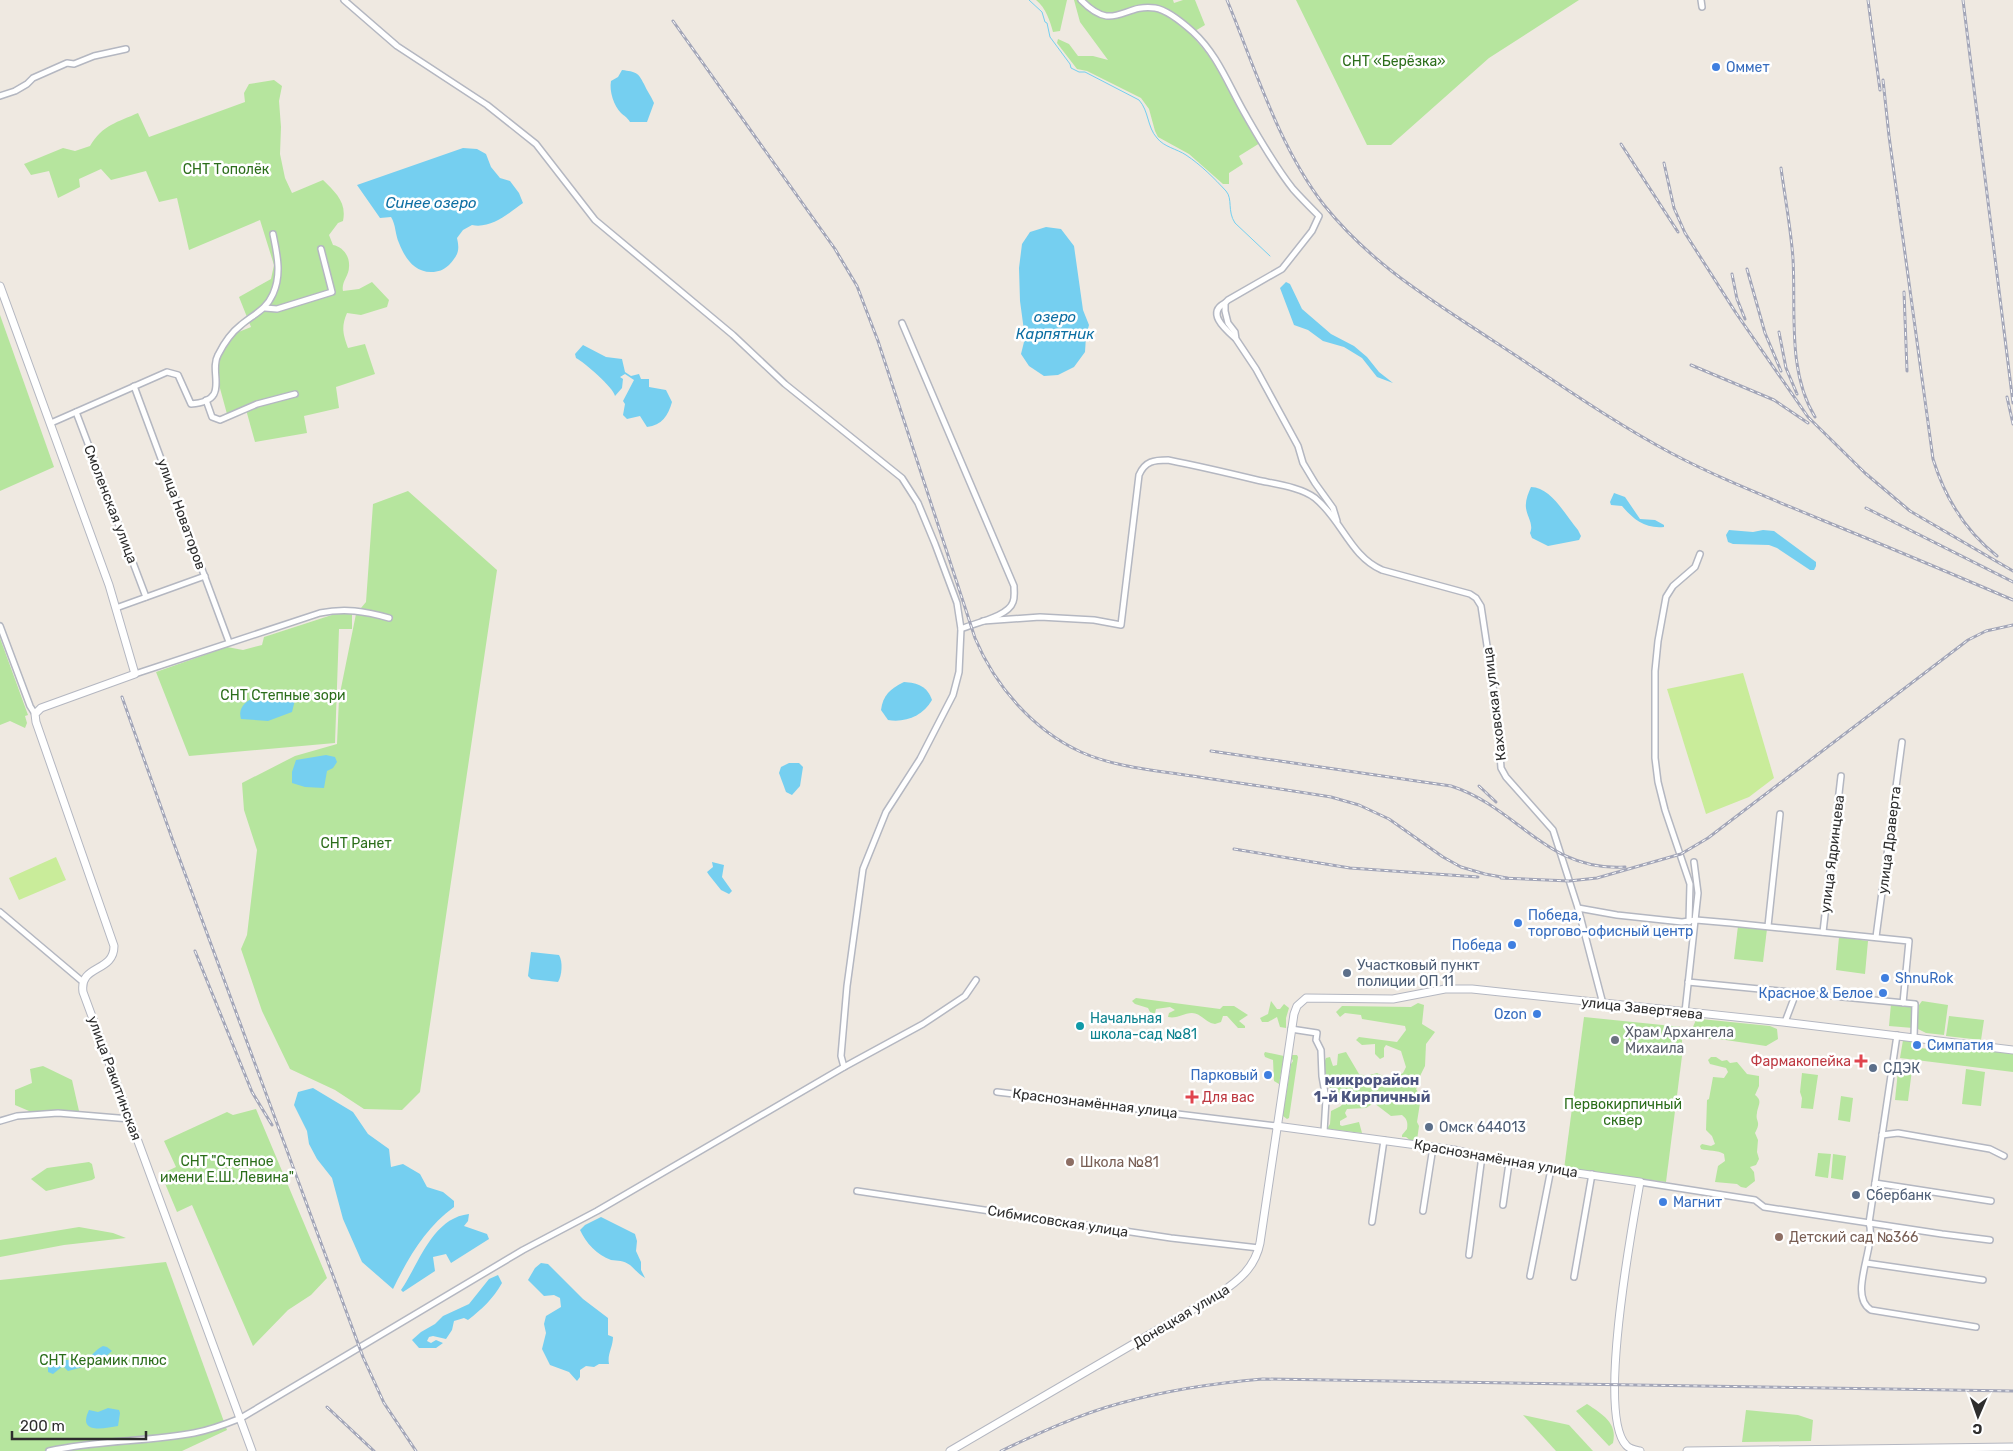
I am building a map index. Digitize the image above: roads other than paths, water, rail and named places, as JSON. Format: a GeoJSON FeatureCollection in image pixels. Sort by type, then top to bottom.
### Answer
{"type":"FeatureCollection","features":[{"type":"Feature","properties":{"kind":"street"},"geometry":{"type":"LineString","coordinates":[[344,0],[397,46],[450,80],[536,144],[594,220],[733,335],[785,384],[902,478],[918,503],[936,544],[957,603],[961,629],[959,672],[953,695],[920,759],[886,812],[863,869],[847,986],[841,1056],[844,1068]]}},
{"type":"Feature","properties":{"kind":"street"},"geometry":{"type":"LineString","coordinates":[[1082,0],[1093,11],[1107,16],[1146,8],[1156,8],[1171,16],[1192,32],[1216,61],[1281,173],[1294,190],[1319,216],[1312,231],[1282,269],[1219,306],[1216,312],[1220,325],[1236,339],[1256,369],[1298,446],[1303,463],[1333,508],[1338,524]]}},
{"type":"Feature","properties":{"kind":"street"},"geometry":{"type":"LineString","coordinates":[[1701,0],[1702,7]]}},
{"type":"Feature","properties":{"kind":"street"},"geometry":{"type":"LineString","coordinates":[[0,96],[15,91],[33,78],[67,63],[74,64],[94,56],[126,50]]}},
{"type":"Feature","properties":{"kind":"street"},"geometry":{"type":"LineString","coordinates":[[51,423],[168,372],[178,375],[189,402],[194,404],[210,397],[216,389],[217,356],[241,325],[265,308],[273,294],[278,271],[273,234]]}},
{"type":"Feature","properties":{"kind":"street"},"geometry":{"type":"LineString","coordinates":[[265,308],[277,309],[332,292],[321,249]]}},
{"type":"Feature","properties":{"kind":"street"},"geometry":{"type":"LineString","coordinates":[[0,286],[3,302],[51,423],[116,608],[135,674]]}},
{"type":"Feature","properties":{"kind":"street"},"geometry":{"type":"LineString","coordinates":[[1225,303],[1228,323],[1235,332],[1236,339]]}},
{"type":"Feature","properties":{"kind":"street"},"geometry":{"type":"LineString","coordinates":[[902,323],[1014,586],[1015,598],[1012,605],[1004,612],[961,629]]}},
{"type":"Feature","properties":{"kind":"street","name":"улица Новаторов"},"geometry":{"type":"LineString","coordinates":[[134,386],[229,642]]}},
{"type":"Feature","properties":{"kind":"street"},"geometry":{"type":"LineString","coordinates":[[206,400],[212,417],[220,420],[257,404],[296,394]]}},
{"type":"Feature","properties":{"kind":"street","name":"Смоленская улица"},"geometry":{"type":"LineString","coordinates":[[76,412],[146,597]]}},
{"type":"Feature","properties":{"kind":"street"},"geometry":{"type":"LineString","coordinates":[[983,621],[1040,617],[1094,620],[1121,625],[1139,475],[1146,464],[1156,460],[1177,462],[1300,491],[1314,497],[1326,508],[1338,524]]}},
{"type":"Feature","properties":{"kind":"street","name":"Каховская улица"},"geometry":{"type":"LineString","coordinates":[[1338,524],[1361,557],[1370,564],[1382,570],[1470,594],[1476,598],[1481,606],[1497,712],[1501,768],[1506,777],[1553,830],[1578,908],[1603,1004]]}},
{"type":"Feature","properties":{"kind":"street"},"geometry":{"type":"LineString","coordinates":[[1688,922],[1690,884],[1665,810],[1658,782],[1655,758],[1655,671],[1666,597],[1672,586],[1695,567],[1700,554]]}},
{"type":"Feature","properties":{"kind":"street"},"geometry":{"type":"LineString","coordinates":[[116,608],[205,576]]}},
{"type":"Feature","properties":{"kind":"street"},"geometry":{"type":"LineString","coordinates":[[35,714],[41,708],[135,674],[229,642],[337,610],[358,610],[389,618]]}},
{"type":"Feature","properties":{"kind":"street"},"geometry":{"type":"LineString","coordinates":[[0,626],[30,706],[35,714],[36,722],[114,946],[114,952],[110,961],[88,974],[83,982],[0,912]]}},
{"type":"Feature","properties":{"kind":"street","name":"улица Драверта"},"geometry":{"type":"LineString","coordinates":[[1876,937],[1902,742]]}},
{"type":"Feature","properties":{"kind":"street","name":"улица Ядринцева"},"geometry":{"type":"LineString","coordinates":[[1823,932],[1841,776]]}},
{"type":"Feature","properties":{"kind":"street"},"geometry":{"type":"LineString","coordinates":[[1768,926],[1780,814]]}},
{"type":"Feature","properties":{"kind":"street"},"geometry":{"type":"LineString","coordinates":[[1685,1012],[1698,893],[1694,862]]}},
{"type":"Feature","properties":{"kind":"street"},"geometry":{"type":"LineString","coordinates":[[1578,908],[1617,915],[1688,922],[1696,920],[1768,926],[1909,941],[1903,1003]]}},
{"type":"Feature","properties":{"kind":"street"},"geometry":{"type":"LineString","coordinates":[[49,1451],[104,1442],[194,1433],[221,1426],[241,1418],[523,1250],[597,1211],[952,1006],[965,996],[976,980]]}},
{"type":"Feature","properties":{"kind":"street","name":"улица Ракитинская"},"geometry":{"type":"LineString","coordinates":[[83,982],[83,992],[252,1451]]}},
{"type":"Feature","properties":{"kind":"street"},"geometry":{"type":"LineString","coordinates":[[1688,982],[1915,1004],[1914,1037]]}},
{"type":"Feature","properties":{"kind":"street","name":"улица Завертяева"},"geometry":{"type":"LineString","coordinates":[[1301,1001],[1313,997],[1393,999],[1460,988],[1785,1022],[2013,1050]]}},
{"type":"Feature","properties":{"kind":"street"},"geometry":{"type":"LineString","coordinates":[[1785,1022],[1796,993]]}},
{"type":"Feature","properties":{"kind":"street","name":"Донецкая улица"},"geometry":{"type":"LineString","coordinates":[[950,1451],[1219,1294],[1244,1275],[1251,1266],[1259,1248],[1291,1029],[1295,1009],[1301,1001]]}},
{"type":"Feature","properties":{"kind":"street"},"geometry":{"type":"LineString","coordinates":[[1291,1029],[1317,1033],[1316,1040],[1321,1050],[1322,1076],[1326,1099],[1324,1132]]}},
{"type":"Feature","properties":{"kind":"street"},"geometry":{"type":"LineString","coordinates":[[1897,1035],[1869,1222],[1871,1234],[1862,1298],[1866,1306],[1871,1310],[1976,1327]]}},
{"type":"Feature","properties":{"kind":"street","name":"Краснознамённая улица"},"geometry":{"type":"LineString","coordinates":[[997,1092],[1433,1147],[1509,1163],[1592,1174],[1754,1200],[1764,1207],[1990,1240]]}},
{"type":"Feature","properties":{"kind":"street"},"geometry":{"type":"LineString","coordinates":[[0,1121],[17,1116],[58,1113],[130,1119]]}},
{"type":"Feature","properties":{"kind":"street"},"geometry":{"type":"LineString","coordinates":[[1882,1135],[1898,1133],[1990,1149],[2004,1156]]}},
{"type":"Feature","properties":{"kind":"street"},"geometry":{"type":"LineString","coordinates":[[1372,1222],[1384,1140]]}},
{"type":"Feature","properties":{"kind":"street"},"geometry":{"type":"LineString","coordinates":[[1423,1211],[1433,1147]]}},
{"type":"Feature","properties":{"kind":"street"},"geometry":{"type":"LineString","coordinates":[[1469,1255],[1482,1156]]}},
{"type":"Feature","properties":{"kind":"street"},"geometry":{"type":"LineString","coordinates":[[1503,1205],[1509,1163]]}},
{"type":"Feature","properties":{"kind":"street"},"geometry":{"type":"LineString","coordinates":[[1530,1276],[1551,1169]]}},
{"type":"Feature","properties":{"kind":"street"},"geometry":{"type":"LineString","coordinates":[[1574,1277],[1592,1174]]}},
{"type":"Feature","properties":{"kind":"street"},"geometry":{"type":"LineString","coordinates":[[1640,1182],[1620,1303],[1615,1407],[1626,1446],[1640,1451]]}},
{"type":"Feature","properties":{"kind":"street"},"geometry":{"type":"LineString","coordinates":[[1875,1183],[1991,1201]]}},
{"type":"Feature","properties":{"kind":"street","name":"Сибмисовская улица"},"geometry":{"type":"LineString","coordinates":[[857,1191],[1162,1236],[1259,1248]]}},
{"type":"Feature","properties":{"kind":"street"},"geometry":{"type":"LineString","coordinates":[[1866,1263],[1983,1280]]}},
{"type":"Feature","properties":{"kind":"street"},"geometry":{"type":"LineString","coordinates":[[1688,1451],[1981,1449],[2013,1447]]}},
{"type":"Feature","properties":{"kind":"water"},"geometry":{"type":"Polygon","coordinates":[[[622,70],[634,72],[638,75],[653,100],[654,103],[647,122],[630,122],[618,110],[614,102],[611,94],[611,81],[618,77],[622,70]]]}},
{"type":"Feature","properties":{"kind":"water","name":"Синее озеро"},"geometry":{"type":"Polygon","coordinates":[[[463,148],[477,149],[486,154],[491,167],[500,178],[510,181],[519,193],[523,203],[493,222],[479,226],[472,225],[463,230],[457,238],[457,253],[449,265],[443,269],[431,272],[420,270],[404,254],[391,217],[380,218],[357,185],[463,148]]]}},
{"type":"Feature","properties":{"kind":"water","name":"озеро Карпятник"},"geometry":{"type":"Polygon","coordinates":[[[1046,227],[1061,229],[1074,246],[1083,310],[1089,325],[1085,352],[1074,367],[1058,375],[1044,376],[1029,366],[1021,354],[1025,338],[1020,301],[1019,268],[1022,244],[1030,232],[1046,227]]]}},
{"type":"Feature","properties":{"kind":"water"},"geometry":{"type":"Polygon","coordinates":[[[1286,282],[1290,284],[1302,309],[1331,334],[1354,346],[1367,357],[1379,372],[1393,383],[1377,377],[1362,358],[1344,347],[1323,341],[1308,330],[1294,325],[1280,288],[1286,282]]]}},
{"type":"Feature","properties":{"kind":"water"},"geometry":{"type":"Polygon","coordinates":[[[583,345],[606,357],[622,359],[625,372],[631,376],[639,374],[641,379],[649,379],[649,387],[666,390],[672,402],[669,412],[664,419],[657,424],[647,427],[640,416],[627,419],[623,415],[625,404],[623,401],[634,380],[625,374],[620,377],[623,379],[622,388],[615,396],[592,370],[576,358],[575,354],[583,345]]]}},
{"type":"Feature","properties":{"kind":"water"},"geometry":{"type":"Polygon","coordinates":[[[1531,487],[1545,492],[1557,503],[1578,530],[1581,536],[1579,540],[1548,546],[1532,538],[1530,533],[1531,524],[1526,505],[1531,487]]]}},
{"type":"Feature","properties":{"kind":"water"},"geometry":{"type":"Polygon","coordinates":[[[1614,493],[1625,497],[1640,519],[1655,520],[1664,525],[1664,527],[1645,525],[1635,519],[1622,506],[1611,505],[1610,502],[1614,493]]]}},
{"type":"Feature","properties":{"kind":"water"},"geometry":{"type":"Polygon","coordinates":[[[1729,530],[1774,531],[1816,562],[1816,566],[1814,570],[1810,570],[1777,548],[1769,545],[1733,544],[1728,542],[1726,535],[1729,530]]]}},
{"type":"Feature","properties":{"kind":"water"},"geometry":{"type":"Polygon","coordinates":[[[904,682],[914,683],[925,688],[932,700],[924,710],[913,717],[894,721],[888,720],[881,710],[883,700],[891,690],[904,682]]]}},
{"type":"Feature","properties":{"kind":"water"},"geometry":{"type":"Polygon","coordinates":[[[279,693],[295,700],[292,712],[268,721],[241,719],[240,712],[246,702],[266,694],[279,693]]]}},
{"type":"Feature","properties":{"kind":"water"},"geometry":{"type":"Polygon","coordinates":[[[326,755],[335,757],[337,762],[333,768],[327,771],[324,788],[305,787],[292,783],[292,772],[296,760],[326,755]]]}},
{"type":"Feature","properties":{"kind":"water"},"geometry":{"type":"Polygon","coordinates":[[[789,763],[799,763],[803,767],[800,786],[792,795],[786,792],[779,773],[781,767],[789,763]]]}},
{"type":"Feature","properties":{"kind":"water"},"geometry":{"type":"Polygon","coordinates":[[[712,862],[724,865],[722,877],[732,891],[729,894],[721,890],[707,872],[713,867],[712,862]]]}},
{"type":"Feature","properties":{"kind":"water"},"geometry":{"type":"Polygon","coordinates":[[[531,952],[559,955],[562,968],[558,982],[531,979],[528,976],[531,952]]]}},
{"type":"Feature","properties":{"kind":"water"},"geometry":{"type":"Polygon","coordinates":[[[313,1088],[353,1112],[368,1134],[389,1149],[391,1167],[403,1164],[420,1174],[427,1187],[443,1192],[454,1201],[454,1207],[435,1224],[419,1244],[393,1289],[362,1262],[343,1219],[332,1178],[317,1159],[309,1144],[307,1131],[294,1105],[298,1092],[313,1088]]]}},
{"type":"Feature","properties":{"kind":"water"},"geometry":{"type":"Polygon","coordinates":[[[469,1214],[468,1221],[464,1226],[487,1234],[489,1239],[451,1263],[446,1254],[433,1257],[435,1271],[403,1292],[401,1290],[436,1233],[456,1217],[469,1214]]]}},
{"type":"Feature","properties":{"kind":"water"},"geometry":{"type":"Polygon","coordinates":[[[601,1217],[635,1234],[637,1241],[636,1251],[645,1278],[627,1263],[611,1260],[601,1255],[585,1239],[580,1230],[585,1225],[601,1217]]]}},
{"type":"Feature","properties":{"kind":"water"},"geometry":{"type":"Polygon","coordinates":[[[541,1263],[548,1264],[583,1299],[608,1318],[608,1335],[613,1337],[609,1364],[599,1364],[594,1367],[586,1366],[580,1370],[580,1377],[577,1381],[569,1372],[550,1365],[542,1349],[546,1333],[544,1324],[546,1316],[561,1307],[560,1298],[554,1295],[544,1296],[528,1280],[535,1268],[541,1263]]]}},
{"type":"Feature","properties":{"kind":"water"},"geometry":{"type":"Polygon","coordinates":[[[498,1275],[502,1283],[483,1308],[468,1320],[464,1318],[454,1321],[452,1330],[446,1339],[433,1336],[429,1337],[427,1341],[431,1343],[436,1340],[443,1343],[436,1348],[419,1348],[412,1340],[443,1316],[469,1304],[489,1279],[498,1275]]]}},
{"type":"Feature","properties":{"kind":"water"},"geometry":{"type":"Polygon","coordinates":[[[103,1346],[112,1351],[98,1363],[68,1371],[63,1366],[53,1374],[48,1372],[48,1363],[87,1358],[103,1346]]]}},
{"type":"Feature","properties":{"kind":"water"},"geometry":{"type":"Polygon","coordinates":[[[108,1408],[119,1410],[118,1426],[106,1428],[89,1427],[86,1418],[89,1410],[98,1412],[108,1408]]]}},
{"type":"Feature","properties":{"kind":"waterway"},"geometry":{"type":"LineString","coordinates":[[1029,0],[1042,12],[1050,37],[1071,68],[1079,72],[1085,72],[1139,100],[1145,109],[1151,129],[1157,138],[1163,144],[1192,159],[1226,191],[1235,223],[1270,256]]}},
{"type":"Feature","properties":{"kind":"railway"},"geometry":{"type":"LineString","coordinates":[[1227,0],[1281,133],[1308,182],[1342,226],[1362,246],[1403,280],[1580,398],[1625,427],[1671,453],[1746,488],[2013,600]]}},
{"type":"Feature","properties":{"kind":"railway"},"geometry":{"type":"LineString","coordinates":[[1868,0],[1880,90]]}},
{"type":"Feature","properties":{"kind":"railway"},"geometry":{"type":"LineString","coordinates":[[1963,0],[2013,403]]}},
{"type":"Feature","properties":{"kind":"railway"},"geometry":{"type":"LineString","coordinates":[[673,21],[835,249],[857,286],[878,341],[975,638],[993,673],[1018,705],[1047,732],[1063,743],[1093,757],[1132,767],[1331,797],[1359,805],[1389,819],[1443,857],[1461,867],[1507,878]]}},
{"type":"Feature","properties":{"kind":"railway"},"geometry":{"type":"LineString","coordinates":[[1883,80],[1933,459],[1943,487],[1957,512],[1965,524],[1997,556]]}},
{"type":"Feature","properties":{"kind":"railway"},"geometry":{"type":"LineString","coordinates":[[1621,144],[1678,232]]}},
{"type":"Feature","properties":{"kind":"railway"},"geometry":{"type":"LineString","coordinates":[[1664,163],[1674,208],[1685,233],[1736,313],[1808,417],[1865,473],[1910,511],[2013,571]]}},
{"type":"Feature","properties":{"kind":"railway"},"geometry":{"type":"LineString","coordinates":[[1781,168],[1793,259],[1797,360],[1800,380],[1806,399],[1815,417]]}},
{"type":"Feature","properties":{"kind":"railway"},"geometry":{"type":"LineString","coordinates":[[1747,269],[1765,333],[1781,371]]}},
{"type":"Feature","properties":{"kind":"railway"},"geometry":{"type":"LineString","coordinates":[[1732,274],[1737,299],[1745,319]]}},
{"type":"Feature","properties":{"kind":"railway"},"geometry":{"type":"LineString","coordinates":[[1904,292],[1907,371]]}},
{"type":"Feature","properties":{"kind":"railway"},"geometry":{"type":"LineString","coordinates":[[1779,332],[1786,368],[1797,394]]}},
{"type":"Feature","properties":{"kind":"railway"},"geometry":{"type":"LineString","coordinates":[[1691,365],[1774,400],[1808,423]]}},
{"type":"Feature","properties":{"kind":"railway"},"geometry":{"type":"LineString","coordinates":[[2007,397],[2013,424]]}},
{"type":"Feature","properties":{"kind":"railway"},"geometry":{"type":"LineString","coordinates":[[1866,508],[2013,582]]}},
{"type":"Feature","properties":{"kind":"railway"},"geometry":{"type":"LineString","coordinates":[[1501,878],[1569,881],[1597,878],[1681,854],[1708,838],[1968,640],[1986,631],[2013,625]]}},
{"type":"Feature","properties":{"kind":"railway"},"geometry":{"type":"LineString","coordinates":[[122,697],[363,1357],[384,1403],[416,1451]]}},
{"type":"Feature","properties":{"kind":"railway"},"geometry":{"type":"LineString","coordinates":[[1211,751],[1451,786],[1475,796],[1534,837],[1574,860],[1598,866],[1625,867]]}},
{"type":"Feature","properties":{"kind":"railway"},"geometry":{"type":"LineString","coordinates":[[1479,786],[1496,802]]}},
{"type":"Feature","properties":{"kind":"railway"},"geometry":{"type":"LineString","coordinates":[[1234,849],[1350,868],[1478,877]]}},
{"type":"Feature","properties":{"kind":"railway"},"geometry":{"type":"LineString","coordinates":[[195,951],[252,1092],[272,1125]]}},
{"type":"Feature","properties":{"kind":"railway"},"geometry":{"type":"LineString","coordinates":[[1001,1451],[1075,1418],[1106,1407],[1156,1394],[1263,1379],[2013,1391]]}},
{"type":"Feature","properties":{"kind":"railway"},"geometry":{"type":"LineString","coordinates":[[327,1407],[374,1451]]}},
{"type":"Feature","properties":{"kind":"place","name":"Оммет"},"geometry":{"type":"Point","coordinates":[1716,67]}},
{"type":"Feature","properties":{"kind":"place","name":"Победа, торгово-офисный центр"},"geometry":{"type":"Point","coordinates":[1518,923]}},
{"type":"Feature","properties":{"kind":"place","name":"Победа"},"geometry":{"type":"Point","coordinates":[1512,945]}},
{"type":"Feature","properties":{"kind":"place","name":"Участковый пункт полиции ОП 11"},"geometry":{"type":"Point","coordinates":[1347,973]}},
{"type":"Feature","properties":{"kind":"place","name":"ShnuRok"},"geometry":{"type":"Point","coordinates":[1885,978]}},
{"type":"Feature","properties":{"kind":"place","name":"Красное & Белое"},"geometry":{"type":"Point","coordinates":[1883,993]}},
{"type":"Feature","properties":{"kind":"place","name":"Ozon"},"geometry":{"type":"Point","coordinates":[1537,1014]}},
{"type":"Feature","properties":{"kind":"place","name":"Начальная школа-сад №81"},"geometry":{"type":"Point","coordinates":[1080,1026]}},
{"type":"Feature","properties":{"kind":"place","name":"Храм Архангела Михаила"},"geometry":{"type":"Point","coordinates":[1615,1040]}},
{"type":"Feature","properties":{"kind":"place","name":"Симпатия"},"geometry":{"type":"Point","coordinates":[1917,1045]}},
{"type":"Feature","properties":{"kind":"place","name":"Фармакопейка"},"geometry":{"type":"Point","coordinates":[1861,1061]}},
{"type":"Feature","properties":{"kind":"place","name":"СДЭК"},"geometry":{"type":"Point","coordinates":[1873,1068]}},
{"type":"Feature","properties":{"kind":"place","name":"Парковый"},"geometry":{"type":"Point","coordinates":[1268,1075]}},
{"type":"Feature","properties":{"kind":"place","name":"Для вас"},"geometry":{"type":"Point","coordinates":[1192,1097]}},
{"type":"Feature","properties":{"kind":"place","name":"Омск 644013"},"geometry":{"type":"Point","coordinates":[1429,1127]}},
{"type":"Feature","properties":{"kind":"place","name":"Школа №81"},"geometry":{"type":"Point","coordinates":[1070,1162]}},
{"type":"Feature","properties":{"kind":"place","name":"Сбербанк"},"geometry":{"type":"Point","coordinates":[1856,1195]}},
{"type":"Feature","properties":{"kind":"place","name":"Магнит"},"geometry":{"type":"Point","coordinates":[1663,1202]}},
{"type":"Feature","properties":{"kind":"place","name":"Детский сад №366"},"geometry":{"type":"Point","coordinates":[1779,1237]}},
{"type":"Feature","properties":{"kind":"district","name":"микрорайон 1-й Кирпичный"},"geometry":{"type":"Point","coordinates":[1372,1088]}},
{"type":"Feature","properties":{"kind":"park label","name":"СНТ «Берёзка»"},"geometry":{"type":"Point","coordinates":[1394,61]}},
{"type":"Feature","properties":{"kind":"park label","name":"СНТ Тополёк"},"geometry":{"type":"Point","coordinates":[226,169]}},
{"type":"Feature","properties":{"kind":"park label","name":"СНТ Степные зори"},"geometry":{"type":"Point","coordinates":[283,695]}},
{"type":"Feature","properties":{"kind":"park label","name":"СНТ Ранет"},"geometry":{"type":"Point","coordinates":[356,843]}},
{"type":"Feature","properties":{"kind":"park label","name":"Первокирпичный сквер"},"geometry":{"type":"Point","coordinates":[1623,1112]}},
{"type":"Feature","properties":{"kind":"park label","name":"СНТ \"Степное имени Е.Ш. Левина\""},"geometry":{"type":"Point","coordinates":[227,1170]}},
{"type":"Feature","properties":{"kind":"park label","name":"СНТ Керамик плюс"},"geometry":{"type":"Point","coordinates":[103,1360]}}]}
